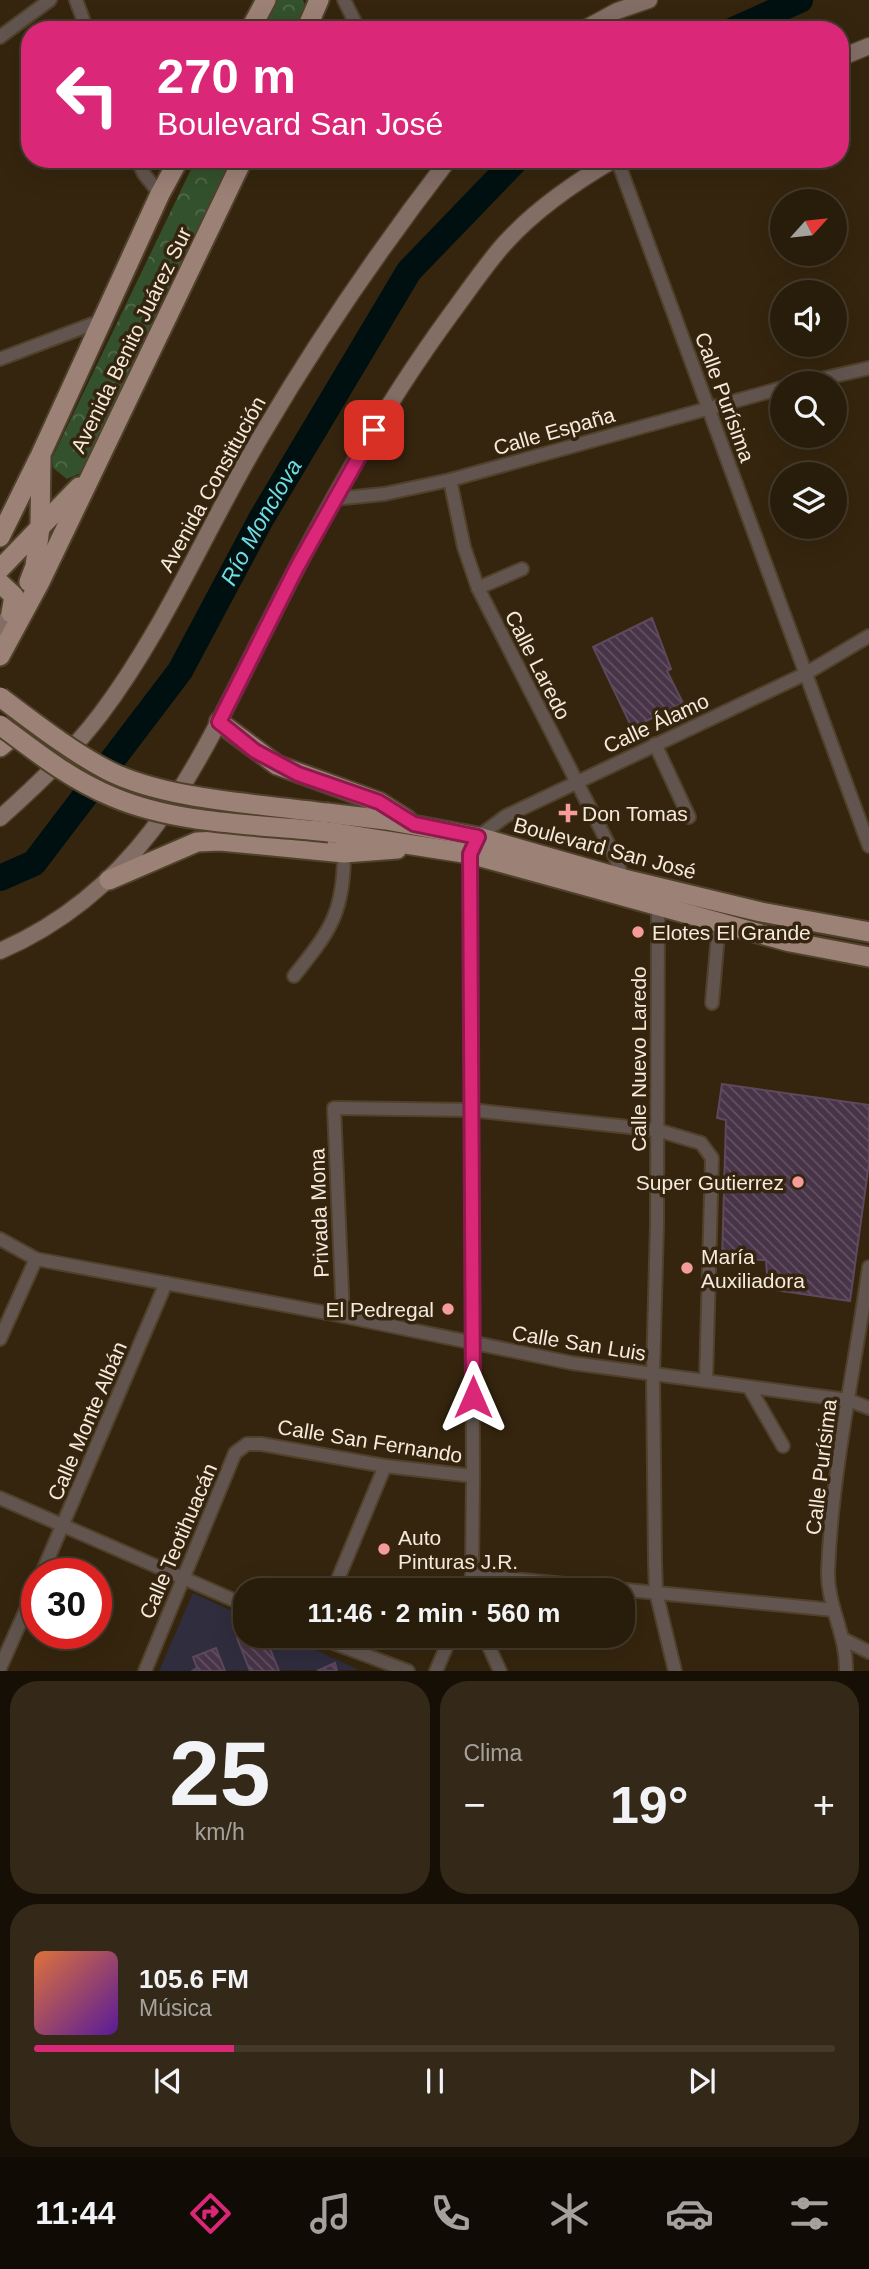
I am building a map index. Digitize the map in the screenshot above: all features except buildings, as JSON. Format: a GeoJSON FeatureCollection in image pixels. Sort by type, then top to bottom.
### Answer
{"type":"FeatureCollection","features":[{"type":"Feature","properties":{"kind":"main road"},"geometry":{"type":"LineString","coordinates":[[255,21],[267,0]]}},
{"type":"Feature","properties":{"kind":"main road"},"geometry":{"type":"LineString","coordinates":[[599,21],[617,11],[649,0]]}},
{"type":"Feature","properties":{"kind":"main road"},"geometry":{"type":"LineString","coordinates":[[310,21],[319,1]]}},
{"type":"Feature","properties":{"kind":"main road"},"geometry":{"type":"LineString","coordinates":[[849,54],[869,46]]}},
{"type":"Feature","properties":{"kind":"main road","name":"Avenida Benito Juárez Sur"},"geometry":{"type":"LineString","coordinates":[[40,528],[42,462],[160,194],[174,168]]}},
{"type":"Feature","properties":{"kind":"main road","name":"Avenida Benito Juárez Sur"},"geometry":{"type":"LineString","coordinates":[[0,569],[86,479],[239,168]]}},
{"type":"Feature","properties":{"kind":"main road","name":"Avenida Constitución"},"geometry":{"type":"LineString","coordinates":[[0,818],[37,785],[100,716],[140,654],[262,433],[327,328],[441,168]]}},
{"type":"Feature","properties":{"kind":"main road"},"geometry":{"type":"LineString","coordinates":[[0,951],[56,920],[109,880],[147,840],[168,812],[219,722],[333,499],[424,351],[504,244],[552,200],[602,168]]}},
{"type":"Feature","properties":{"kind":"main road"},"geometry":{"type":"LineString","coordinates":[[0,537],[42,462],[58,486],[86,479]]}},
{"type":"Feature","properties":{"kind":"main road"},"geometry":{"type":"LineString","coordinates":[[0,656],[86,479]]}},
{"type":"Feature","properties":{"kind":"main road"},"geometry":{"type":"LineString","coordinates":[[0,630],[33,573],[40,528]]}},
{"type":"Feature","properties":{"kind":"main road"},"geometry":{"type":"LineString","coordinates":[[0,583],[14,596],[11,613]]}},
{"type":"Feature","properties":{"kind":"main road"},"geometry":{"type":"LineString","coordinates":[[0,697],[62,743],[108,771],[145,785],[328,822]]}},
{"type":"Feature","properties":{"kind":"main road"},"geometry":{"type":"LineString","coordinates":[[219,722],[277,765],[379,802],[414,824]]}},
{"type":"Feature","properties":{"kind":"main road"},"geometry":{"type":"LineString","coordinates":[[5,736],[80,780],[141,807],[185,816],[328,822]]}},
{"type":"Feature","properties":{"kind":"main road","name":"Boulevard San José"},"geometry":{"type":"LineString","coordinates":[[328,822],[414,824],[474,846],[624,889],[869,932]]}},
{"type":"Feature","properties":{"kind":"main road","name":"Boulevard San José"},"geometry":{"type":"LineString","coordinates":[[328,822],[418,845],[474,846]]}},
{"type":"Feature","properties":{"kind":"main road"},"geometry":{"type":"LineString","coordinates":[[109,880],[197,842],[220,841],[344,853],[418,845]]}},
{"type":"Feature","properties":{"kind":"main road","name":"Boulevard San José"},"geometry":{"type":"LineString","coordinates":[[658,897],[719,923],[869,957]]}},
{"type":"Feature","properties":{"kind":"main road"},"geometry":{"type":"LineString","coordinates":[[796,920],[830,950],[869,932]]}},
{"type":"Feature","properties":{"kind":"street"},"geometry":{"type":"LineString","coordinates":[[22,21],[50,0]]}},
{"type":"Feature","properties":{"kind":"street"},"geometry":{"type":"LineString","coordinates":[[76,0],[84,21]]}},
{"type":"Feature","properties":{"kind":"street"},"geometry":{"type":"LineString","coordinates":[[344,0],[354,21]]}},
{"type":"Feature","properties":{"kind":"street"},"geometry":{"type":"LineString","coordinates":[[0,37],[21,21]]}},
{"type":"Feature","properties":{"kind":"street"},"geometry":{"type":"LineString","coordinates":[[143,168],[160,194]]}},
{"type":"Feature","properties":{"kind":"street","name":"Calle Purísima"},"geometry":{"type":"LineString","coordinates":[[619,168],[869,846]]}},
{"type":"Feature","properties":{"kind":"street"},"geometry":{"type":"LineString","coordinates":[[0,359],[104,320]]}},
{"type":"Feature","properties":{"kind":"street"},"geometry":{"type":"LineString","coordinates":[[847,373],[869,368]]}},
{"type":"Feature","properties":{"kind":"street","name":"Calle España"},"geometry":{"type":"LineString","coordinates":[[333,499],[384,494],[450,480],[770,391]]}},
{"type":"Feature","properties":{"kind":"street","name":"Calle Laredo"},"geometry":{"type":"LineString","coordinates":[[450,480],[464,547],[478,588],[576,781],[624,889]]}},
{"type":"Feature","properties":{"kind":"street"},"geometry":{"type":"LineString","coordinates":[[478,588],[522,569]]}},
{"type":"Feature","properties":{"kind":"street","name":"Calle Álamo"},"geometry":{"type":"LineString","coordinates":[[474,846],[494,823],[576,781],[804,674],[869,636]]}},
{"type":"Feature","properties":{"kind":"street"},"geometry":{"type":"LineString","coordinates":[[655,744],[689,817]]}},
{"type":"Feature","properties":{"kind":"street"},"geometry":{"type":"LineString","coordinates":[[471,1578],[474,846]]}},
{"type":"Feature","properties":{"kind":"street"},"geometry":{"type":"LineString","coordinates":[[294,976],[318,947],[338,912],[344,853]]}},
{"type":"Feature","properties":{"kind":"street","name":"Calle Nuevo Laredo"},"geometry":{"type":"LineString","coordinates":[[658,897],[653,1375],[656,1592],[675,1671]]}},
{"type":"Feature","properties":{"kind":"street"},"geometry":{"type":"LineString","coordinates":[[712,1003],[719,923]]}},
{"type":"Feature","properties":{"kind":"street","name":"Privada Mona"},"geometry":{"type":"LineString","coordinates":[[343,1316],[334,1108],[471,1110]]}},
{"type":"Feature","properties":{"kind":"street"},"geometry":{"type":"LineString","coordinates":[[471,1110],[657,1130],[701,1143],[712,1158],[706,1381]]}},
{"type":"Feature","properties":{"kind":"street","name":"Calle San Luis"},"geometry":{"type":"LineString","coordinates":[[0,1240],[36,1259],[343,1316],[473,1345],[653,1375],[848,1400],[869,1408]]}},
{"type":"Feature","properties":{"kind":"street"},"geometry":{"type":"LineString","coordinates":[[0,1339],[36,1259]]}},
{"type":"Feature","properties":{"kind":"street","name":"Calle Purísima"},"geometry":{"type":"LineString","coordinates":[[846,1671],[845,1640],[834,1610],[828,1573],[848,1400],[869,1267]]}},
{"type":"Feature","properties":{"kind":"street","name":"Calle Monte Albán"},"geometry":{"type":"LineString","coordinates":[[49,1558],[166,1283]]}},
{"type":"Feature","properties":{"kind":"street"},"geometry":{"type":"LineString","coordinates":[[749,1387],[783,1446]]}},
{"type":"Feature","properties":{"kind":"street","name":"Calle Teotihuacán"},"geometry":{"type":"LineString","coordinates":[[145,1671],[236,1453],[247,1444],[261,1444]]}},
{"type":"Feature","properties":{"kind":"street","name":"Calle San Fernando"},"geometry":{"type":"LineString","coordinates":[[261,1444],[385,1466],[473,1476]]}},
{"type":"Feature","properties":{"kind":"street"},"geometry":{"type":"LineString","coordinates":[[338,1578],[385,1466]]}},
{"type":"Feature","properties":{"kind":"street"},"geometry":{"type":"LineString","coordinates":[[0,1499],[233,1600]]}},
{"type":"Feature","properties":{"kind":"street"},"geometry":{"type":"LineString","coordinates":[[472,1575],[834,1610]]}},
{"type":"Feature","properties":{"kind":"street"},"geometry":{"type":"LineString","coordinates":[[0,1668],[21,1621]]}},
{"type":"Feature","properties":{"kind":"street"},"geometry":{"type":"LineString","coordinates":[[845,1640],[869,1652]]}},
{"type":"Feature","properties":{"kind":"street"},"geometry":{"type":"LineString","coordinates":[[347,1648],[408,1671]]}},
{"type":"Feature","properties":{"kind":"street"},"geometry":{"type":"LineString","coordinates":[[436,1671],[446,1648]]}},
{"type":"Feature","properties":{"kind":"street"},"geometry":{"type":"LineString","coordinates":[[489,1648],[500,1671]]}},
{"type":"Feature","properties":{"kind":"shaded area"},"geometry":{"type":"Polygon","coordinates":[[[193,1593],[233,1611],[233,1648],[311,1648],[359,1670],[159,1671],[193,1593]]]}},
{"type":"Feature","properties":{"kind":"green space"},"geometry":{"type":"Polygon","coordinates":[[[274,0],[303,0],[306,8],[301,21],[264,21],[274,0]]]}},
{"type":"Feature","properties":{"kind":"green space"},"geometry":{"type":"Polygon","coordinates":[[[192,168],[231,168],[85,471],[67,479],[53,468],[52,458],[192,168]]]}},
{"type":"Feature","properties":{"kind":"waterway","name":"Río Monclova"},"geometry":{"type":"LineString","coordinates":[[753,21],[800,0]]}},
{"type":"Feature","properties":{"kind":"waterway","name":"Río Monclova"},"geometry":{"type":"LineString","coordinates":[[0,878],[34,863],[180,671],[261,519],[409,271],[508,168]]}},
{"type":"Feature","properties":{"kind":"place","name":"Don Tomas"},"geometry":{"type":"Point","coordinates":[568,813]}},
{"type":"Feature","properties":{"kind":"place","name":"Elotes El Grande"},"geometry":{"type":"Point","coordinates":[638,932]}},
{"type":"Feature","properties":{"kind":"place","name":"Super Gutierrez"},"geometry":{"type":"Point","coordinates":[798,1182]}},
{"type":"Feature","properties":{"kind":"place","name":"María Auxiliadora"},"geometry":{"type":"Point","coordinates":[687,1268]}},
{"type":"Feature","properties":{"kind":"place","name":"El Pedregal"},"geometry":{"type":"Point","coordinates":[448,1309]}},
{"type":"Feature","properties":{"kind":"place","name":"Auto Pinturas J.R."},"geometry":{"type":"Point","coordinates":[384,1549]}},
{"type":"Feature","properties":{"kind":"route"},"geometry":{"type":"LineString","coordinates":[[374,430],[333,499],[219,722],[277,765],[379,802],[414,824],[478,837],[470,854],[473,1397]]}}]}
